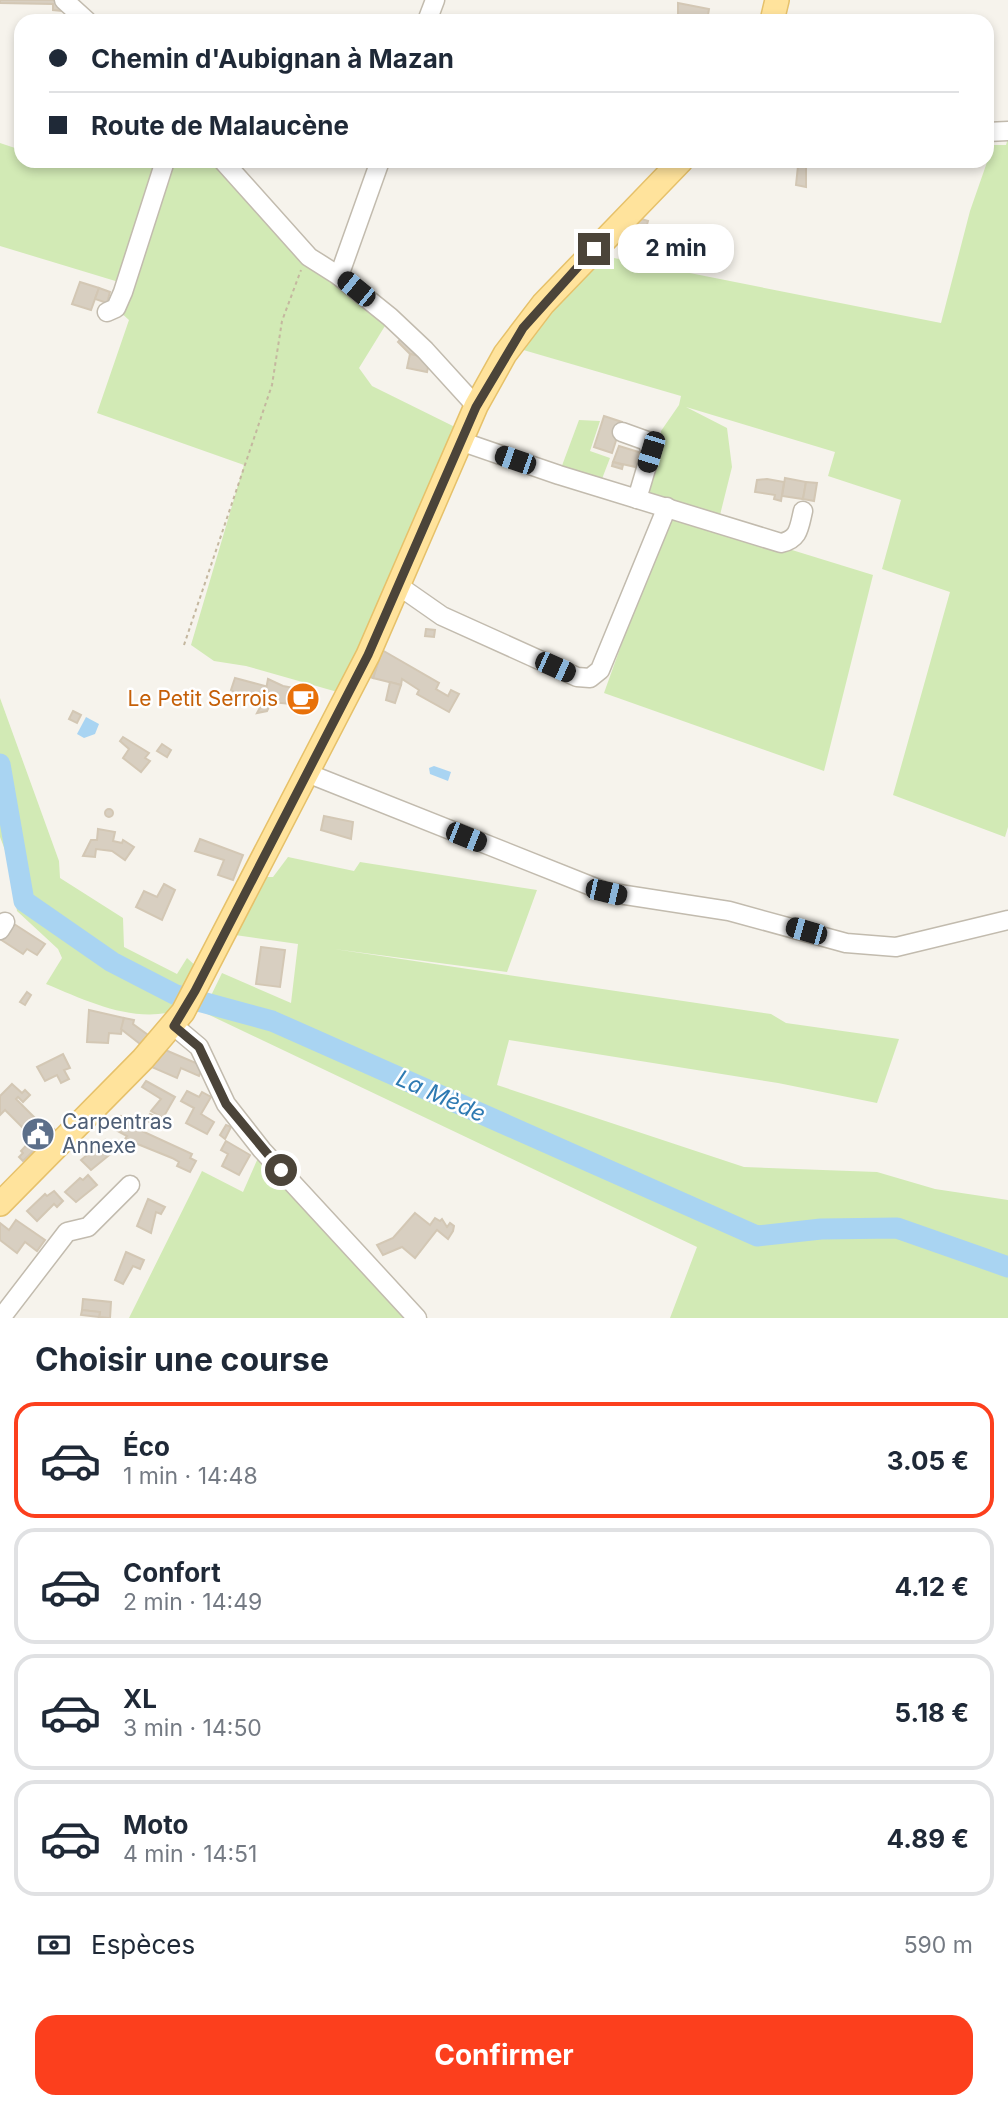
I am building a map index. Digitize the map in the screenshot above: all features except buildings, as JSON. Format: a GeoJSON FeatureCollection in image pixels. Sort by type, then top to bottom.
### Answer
{"type":"FeatureCollection","features":[{"type":"Feature","properties":{"kind":"main road"},"geometry":{"type":"LineString","coordinates":[[0,1203],[179,1019],[368,655],[460,441],[505,354],[543,304],[674,168]]}},
{"type":"Feature","properties":{"kind":"street"},"geometry":{"type":"LineString","coordinates":[[64,0],[79,14]]}},
{"type":"Feature","properties":{"kind":"street"},"geometry":{"type":"LineString","coordinates":[[107,312],[116,308],[124,292],[163,168]]}},
{"type":"Feature","properties":{"kind":"street"},"geometry":{"type":"LineString","coordinates":[[229,168],[309,257],[338,276],[425,349],[476,407]]}},
{"type":"Feature","properties":{"kind":"street"},"geometry":{"type":"LineString","coordinates":[[338,276],[377,168]]}},
{"type":"Feature","properties":{"kind":"street"},"geometry":{"type":"LineString","coordinates":[[622,432],[647,441],[651,452],[637,499]]}},
{"type":"Feature","properties":{"kind":"street"},"geometry":{"type":"LineString","coordinates":[[460,441],[780,543],[792,541],[797,534],[803,511]]}},
{"type":"Feature","properties":{"kind":"street"},"geometry":{"type":"LineString","coordinates":[[399,586],[442,616],[577,677],[590,678],[600,670],[667,507]]}},
{"type":"Feature","properties":{"kind":"street"},"geometry":{"type":"LineString","coordinates":[[307,773],[606,892],[729,911],[846,943],[896,947],[1008,920]]}},
{"type":"Feature","properties":{"kind":"street"},"geometry":{"type":"LineString","coordinates":[[179,1019],[199,1047],[226,1104],[262,1150],[417,1318]]}},
{"type":"Feature","properties":{"kind":"street"},"geometry":{"type":"LineString","coordinates":[[1,1318],[67,1232],[88,1227],[130,1185]]}},
{"type":"Feature","properties":{"kind":"path"},"geometry":{"type":"LineString","coordinates":[[184,645],[272,385],[282,321],[301,270],[309,257]]}},
{"type":"Feature","properties":{"kind":"green space"},"geometry":{"type":"Polygon","coordinates":[[[1008,138],[1008,827],[1005,837],[893,795],[950,592],[882,569],[901,500],[828,476],[835,452],[686,407],[727,428],[732,467],[719,519],[642,497],[661,451],[661,431],[679,405],[681,396],[520,349],[547,313],[604,256],[941,323],[970,211],[985,168],[994,168],[994,145],[1006,145],[1008,138]]]}},
{"type":"Feature","properties":{"kind":"green space"},"geometry":{"type":"Polygon","coordinates":[[[0,143],[14,148],[14,168],[159,168],[122,283],[0,246],[0,143]]]}},
{"type":"Feature","properties":{"kind":"green space"},"geometry":{"type":"Polygon","coordinates":[[[168,168],[225,168],[388,321],[359,368],[372,386],[459,429],[341,693],[246,666],[214,661],[191,645],[244,465],[97,413],[129,320],[119,311],[168,168]]]}},
{"type":"Feature","properties":{"kind":"green space"},"geometry":{"type":"Polygon","coordinates":[[[579,420],[600,421],[590,451],[610,458],[600,484],[560,471],[579,420]]]}},
{"type":"Feature","properties":{"kind":"green space"},"geometry":{"type":"Polygon","coordinates":[[[669,512],[873,575],[824,771],[604,693],[669,512]]]}},
{"type":"Feature","properties":{"kind":"green space"},"geometry":{"type":"Polygon","coordinates":[[[0,698],[59,861],[60,878],[123,918],[124,947],[177,974],[187,958],[198,968],[167,1013],[136,1014],[121,1011],[46,984],[62,958],[58,949],[17,911],[10,863],[0,837],[0,698]]]}},
{"type":"Feature","properties":{"kind":"green space"},"geometry":{"type":"Polygon","coordinates":[[[288,857],[354,871],[360,862],[537,890],[507,972],[334,949],[771,1014],[786,1023],[899,1039],[877,1103],[778,1083],[509,1040],[497,1085],[744,1167],[877,1172],[935,1189],[1008,1200],[1008,1318],[670,1318],[697,1247],[203,1012],[222,973],[291,1003],[298,944],[235,935],[266,877],[273,877],[288,857]]]}},
{"type":"Feature","properties":{"kind":"green space"},"geometry":{"type":"Polygon","coordinates":[[[258,1158],[406,1318],[129,1318],[202,1171],[243,1192],[258,1158]]]}},
{"type":"Feature","properties":{"kind":"water"},"geometry":{"type":"Polygon","coordinates":[[[86,717],[99,724],[95,734],[84,738],[77,734],[86,717]]]}},
{"type":"Feature","properties":{"kind":"water"},"geometry":{"type":"Polygon","coordinates":[[[434,766],[451,772],[448,781],[430,774],[429,768],[434,766]]]}},
{"type":"Feature","properties":{"kind":"waterway","name":"La Mède"},"geometry":{"type":"LineString","coordinates":[[0,764],[24,901],[112,962],[176,995],[272,1021],[757,1236],[821,1229],[897,1228],[1008,1267]]}},
{"type":"Feature","properties":{"kind":"place","name":"Le Petit Serrois"},"geometry":{"type":"Point","coordinates":[303,699]}},
{"type":"Feature","properties":{"kind":"place","name":"Carpentras Annexe"},"geometry":{"type":"Point","coordinates":[38,1134]}},
{"type":"Feature","properties":{"kind":"route"},"geometry":{"type":"LineString","coordinates":[[281,1170],[226,1104],[199,1047],[174,1026],[195,991],[368,655],[460,441],[487,386],[523,328],[594,249]]}}]}
